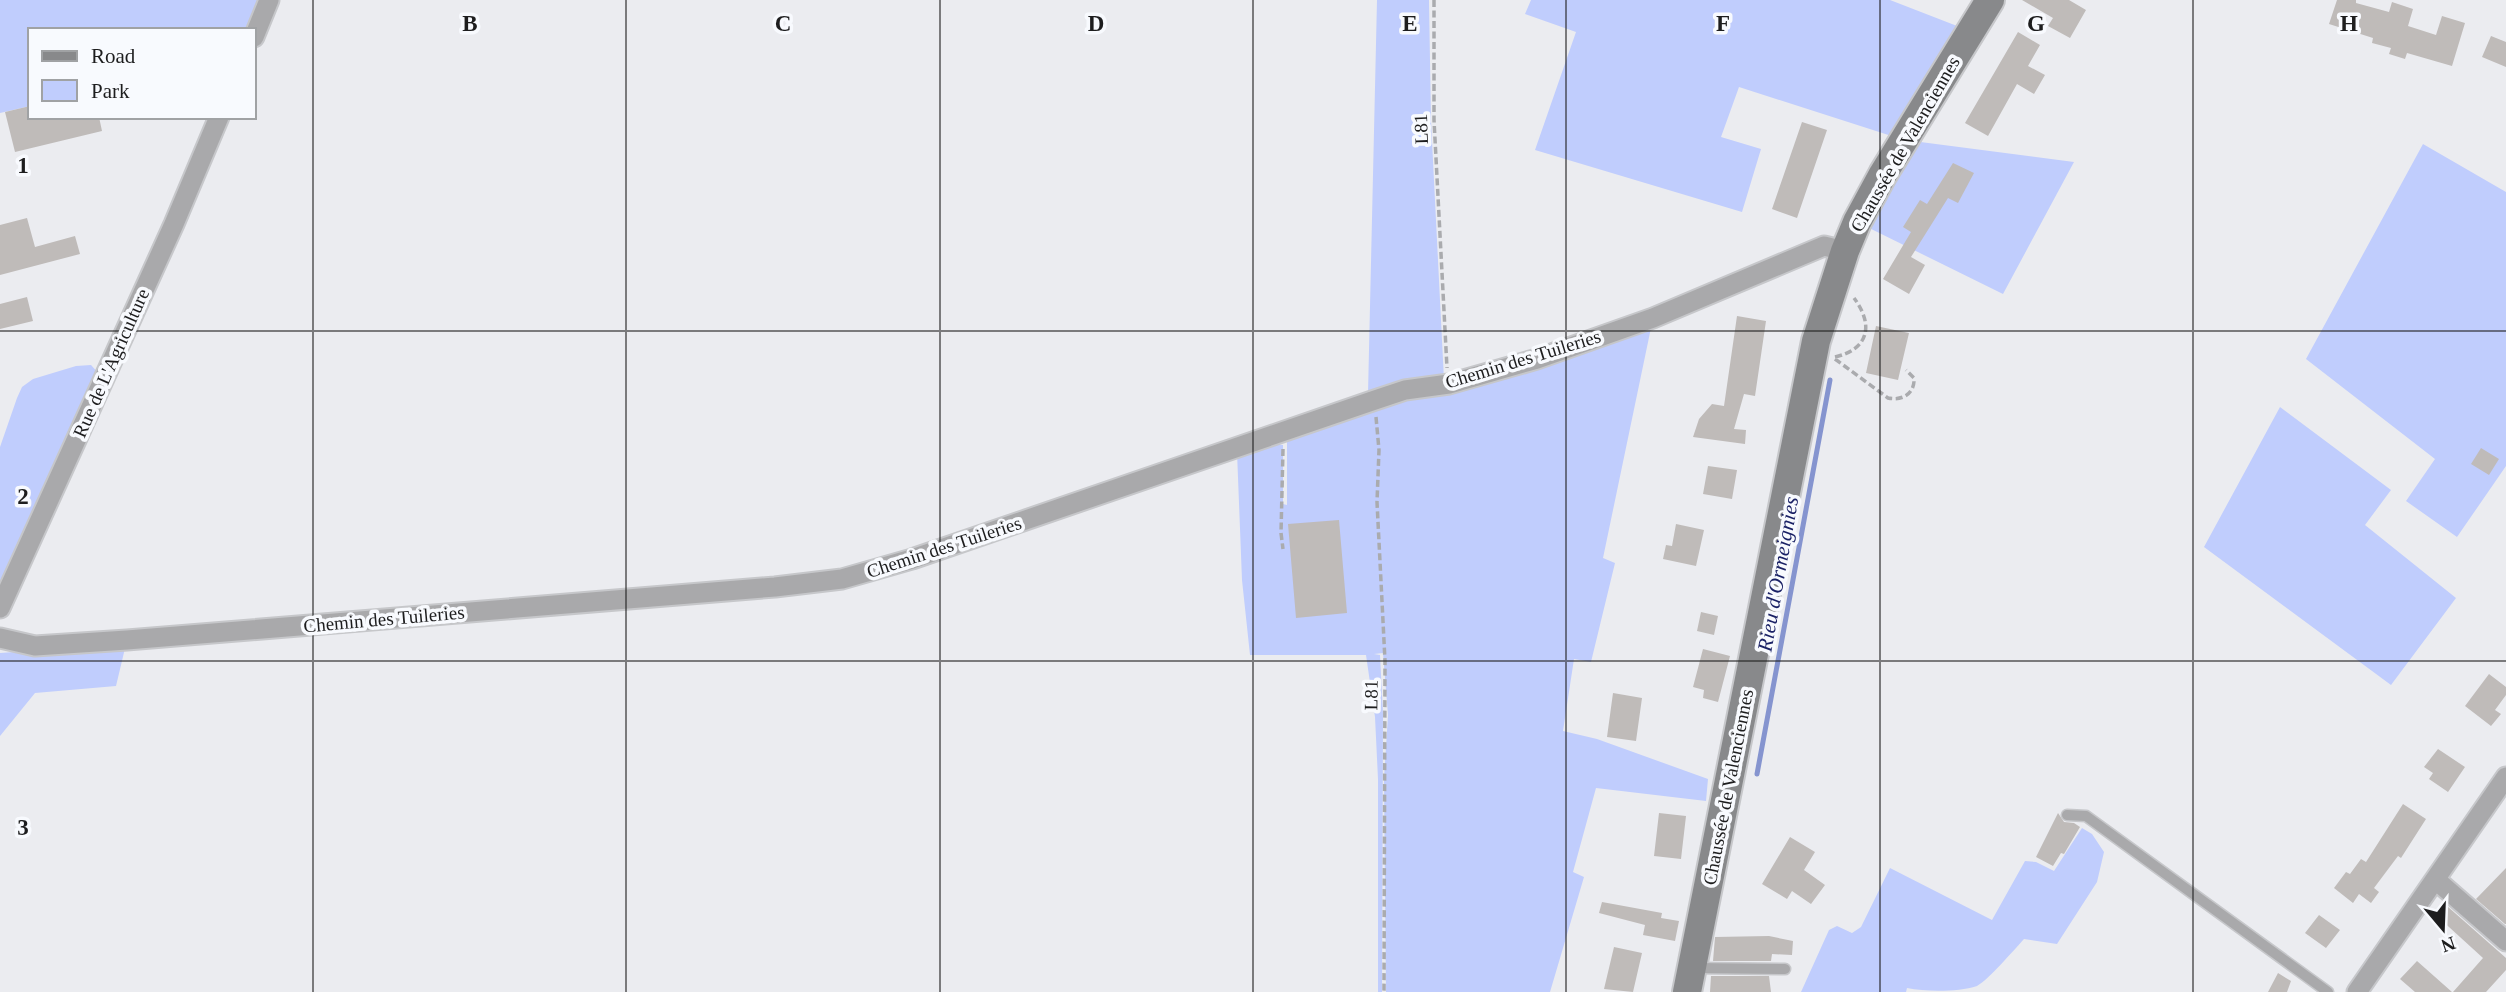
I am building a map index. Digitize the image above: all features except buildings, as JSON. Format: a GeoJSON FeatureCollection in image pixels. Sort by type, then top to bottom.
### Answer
{"type":"FeatureCollection","features":[{"type":"Feature","properties":{"kind":"main road","name":"Chaussée de Valenciennes"},"geometry":{"type":"LineString","coordinates":[[1689,980],[1841,263],[1883,174],[1990,0]]}},
{"type":"Feature","properties":{"kind":"street"},"geometry":{"type":"LineString","coordinates":[[256,32],[270,0]]}},
{"type":"Feature","properties":{"kind":"street","name":"Rue de L'Agriculture"},"geometry":{"type":"LineString","coordinates":[[0,608],[218,119]]}},
{"type":"Feature","properties":{"kind":"street","name":"Chemin des Tuileries"},"geometry":{"type":"LineString","coordinates":[[0,638],[35,646],[127,640],[820,583],[912,559],[1405,390],[1449,384],[1536,359],[1653,318],[1824,246],[1841,263]]}},
{"type":"Feature","properties":{"kind":"street"},"geometry":{"type":"LineString","coordinates":[[2357,992],[2506,777]]}},
{"type":"Feature","properties":{"kind":"street"},"geometry":{"type":"LineString","coordinates":[[2436,880],[2506,942]]}},
{"type":"Feature","properties":{"kind":"lane"},"geometry":{"type":"LineString","coordinates":[[2067,815],[2086,816],[2329,992]]}},
{"type":"Feature","properties":{"kind":"lane"},"geometry":{"type":"LineString","coordinates":[[1689,980],[1785,969]]}},
{"type":"Feature","properties":{"kind":"path","name":"L81"},"geometry":{"type":"LineString","coordinates":[[1434,0],[1434,120],[1449,384]]}},
{"type":"Feature","properties":{"kind":"path"},"geometry":{"type":"LineString","coordinates":[[1823,353],[1845,355],[1858,347],[1867,321],[1841,263]]}},
{"type":"Feature","properties":{"kind":"path"},"geometry":{"type":"LineString","coordinates":[[1823,353],[1888,398],[1906,396],[1914,385],[1914,378],[1906,370]]}},
{"type":"Feature","properties":{"kind":"path","name":"L81"},"geometry":{"type":"LineString","coordinates":[[1375,400],[1385,661],[1384,992]]}},
{"type":"Feature","properties":{"kind":"path"},"geometry":{"type":"LineString","coordinates":[[1282,431],[1283,549]]}},
{"type":"Feature","properties":{"kind":"green space"},"geometry":{"type":"Polygon","coordinates":[[[0,0],[269,0],[255,28],[28,28],[28,106],[0,113],[0,0]]]}},
{"type":"Feature","properties":{"kind":"green space"},"geometry":{"type":"Polygon","coordinates":[[[1377,0],[1429,0],[1431,121],[1444,380],[1368,394],[1377,0]]]}},
{"type":"Feature","properties":{"kind":"green space"},"geometry":{"type":"Polygon","coordinates":[[[1531,0],[1890,0],[1970,31],[1905,140],[2074,162],[2003,294],[1857,222],[1904,140],[1739,87],[1721,137],[1761,149],[1742,212],[1535,150],[1576,32],[1525,14],[1531,0]]]}},
{"type":"Feature","properties":{"kind":"green space"},"geometry":{"type":"Polygon","coordinates":[[[2423,144],[2506,192],[2506,466],[2457,537],[2406,501],[2435,459],[2306,359],[2423,144]]]}},
{"type":"Feature","properties":{"kind":"green space"},"geometry":{"type":"Polygon","coordinates":[[[1652,323],[1603,558],[1615,563],[1591,662],[1574,659],[1563,731],[1597,739],[1708,779],[1706,801],[1596,788],[1573,872],[1584,877],[1550,992],[1386,992],[1384,779],[1388,715],[1383,653],[1374,654],[1380,655],[1383,714],[1382,992],[1378,992],[1378,779],[1375,717],[1366,655],[1250,655],[1242,580],[1237,452],[1273,444],[1283,445],[1283,504],[1287,505],[1287,442],[1314,425],[1652,323]]]}},
{"type":"Feature","properties":{"kind":"green space"},"geometry":{"type":"Polygon","coordinates":[[[91,365],[100,375],[0,600],[0,447],[17,398],[22,387],[33,379],[76,366],[91,365]]]}},
{"type":"Feature","properties":{"kind":"green space"},"geometry":{"type":"Polygon","coordinates":[[[2280,407],[2391,490],[2365,525],[2456,598],[2391,685],[2204,547],[2280,407]]]}},
{"type":"Feature","properties":{"kind":"green space"},"geometry":{"type":"Polygon","coordinates":[[[126,644],[116,686],[35,693],[0,736],[0,653],[126,644]]]}},
{"type":"Feature","properties":{"kind":"green space"},"geometry":{"type":"Polygon","coordinates":[[[2082,828],[2092,834],[2104,852],[2097,882],[2057,944],[2024,939],[1988,978],[1969,988],[1942,991],[1907,988],[1906,992],[1801,992],[1829,930],[1837,926],[1852,933],[1861,927],[1890,868],[1992,920],[2025,861],[2036,862],[2054,871],[2082,828]]]}},
{"type":"Feature","properties":{"kind":"waterway","name":"Rieu d'Ormeignies"},"geometry":{"type":"LineString","coordinates":[[1757,774],[1830,380]]}}]}
